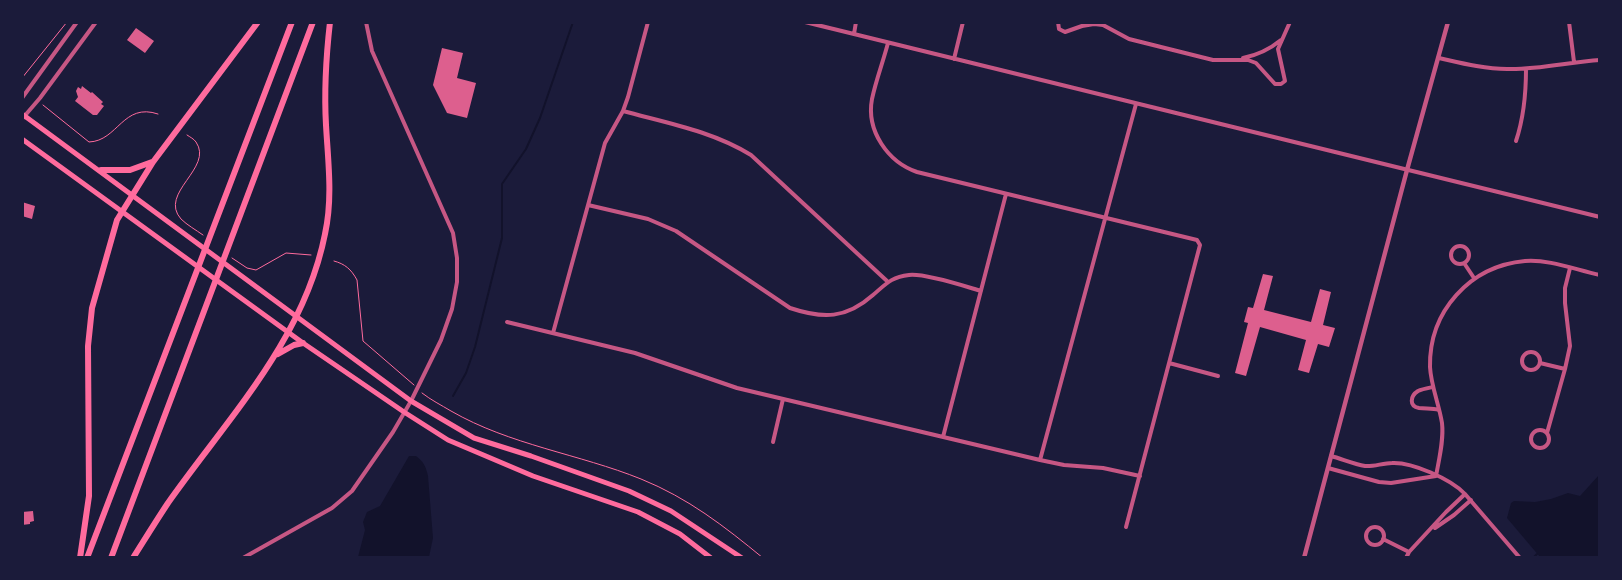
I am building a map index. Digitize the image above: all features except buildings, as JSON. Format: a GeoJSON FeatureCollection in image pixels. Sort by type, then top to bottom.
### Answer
{"type":"FeatureCollection","features":[{"type":"Feature","properties":{"kind":"highway"},"geometry":{"type":"LineString","coordinates":[[80,558],[89,496],[88,346],[92,308],[117,220],[153,162],[258,22]]}},
{"type":"Feature","properties":{"kind":"highway"},"geometry":{"type":"LineString","coordinates":[[87,558],[292,22]]}},
{"type":"Feature","properties":{"kind":"highway"},"geometry":{"type":"LineString","coordinates":[[111,558],[313,22]]}},
{"type":"Feature","properties":{"kind":"highway"},"geometry":{"type":"LineString","coordinates":[[133,558],[168,503],[221,433],[276,355],[310,285],[326,233],[330,187],[325,88],[326,53],[330,22]]}},
{"type":"Feature","properties":{"kind":"highway"},"geometry":{"type":"LineString","coordinates":[[101,170],[130,170],[153,162]]}},
{"type":"Feature","properties":{"kind":"highway"},"geometry":{"type":"LineString","coordinates":[[276,355],[294,345],[303,343]]}},
{"type":"Feature","properties":{"kind":"main road"},"geometry":{"type":"LineString","coordinates":[[23,116],[101,170],[132,195],[411,400],[474,438],[629,491],[663,507],[742,558]]}},
{"type":"Feature","properties":{"kind":"main road"},"geometry":{"type":"LineString","coordinates":[[22,140],[303,343],[448,440],[533,476],[638,512],[680,534],[711,558]]}},
{"type":"Feature","properties":{"kind":"street"},"geometry":{"type":"LineString","coordinates":[[22,98],[77,22]]}},
{"type":"Feature","properties":{"kind":"street"},"geometry":{"type":"LineString","coordinates":[[23,116],[40,98],[96,22]]}},
{"type":"Feature","properties":{"kind":"street"},"geometry":{"type":"LineString","coordinates":[[242,558],[332,508],[352,491],[393,432],[411,400],[441,340],[452,309],[457,282],[457,258],[453,233],[372,51],[366,22]]}},
{"type":"Feature","properties":{"kind":"street"},"geometry":{"type":"LineString","coordinates":[[553,333],[605,143],[623,111],[628,97],[648,22]]}},
{"type":"Feature","properties":{"kind":"street"},"geometry":{"type":"LineString","coordinates":[[805,22],[1600,217]]}},
{"type":"Feature","properties":{"kind":"street"},"geometry":{"type":"LineString","coordinates":[[854,34],[856,22]]}},
{"type":"Feature","properties":{"kind":"street"},"geometry":{"type":"LineString","coordinates":[[954,59],[963,22]]}},
{"type":"Feature","properties":{"kind":"street"},"geometry":{"type":"LineString","coordinates":[[1058,22],[1059,29],[1067,31],[1094,24],[1102,24],[1116,34],[1140,42],[1213,60],[1248,60],[1256,63],[1275,84],[1281,84],[1285,80],[1278,49],[1290,22]]}},
{"type":"Feature","properties":{"kind":"street"},"geometry":{"type":"LineString","coordinates":[[1304,558],[1448,22]]}},
{"type":"Feature","properties":{"kind":"street"},"geometry":{"type":"LineString","coordinates":[[1568,22],[1574,62]]}},
{"type":"Feature","properties":{"kind":"street"},"geometry":{"type":"LineString","coordinates":[[1236,60],[1255,56],[1268,50],[1281,39]]}},
{"type":"Feature","properties":{"kind":"street"},"geometry":{"type":"LineString","coordinates":[[888,43],[872,100],[874,128],[882,145],[894,159],[908,169],[1197,240],[1202,245],[1126,527]]}},
{"type":"Feature","properties":{"kind":"street"},"geometry":{"type":"LineString","coordinates":[[1439,58],[1491,68],[1526,69],[1600,60]]}},
{"type":"Feature","properties":{"kind":"street"},"geometry":{"type":"LineString","coordinates":[[1516,141],[1521,128],[1526,96],[1526,69]]}},
{"type":"Feature","properties":{"kind":"street"},"geometry":{"type":"LineString","coordinates":[[1040,460],[1136,104]]}},
{"type":"Feature","properties":{"kind":"street"},"geometry":{"type":"LineString","coordinates":[[623,111],[705,132],[751,155],[887,281]]}},
{"type":"Feature","properties":{"kind":"street"},"geometry":{"type":"LineString","coordinates":[[943,437],[1006,194]]}},
{"type":"Feature","properties":{"kind":"street"},"geometry":{"type":"LineString","coordinates":[[588,205],[648,220],[676,231],[790,308],[805,313],[821,316],[844,313],[866,301],[887,281],[910,275],[981,290]]}},
{"type":"Feature","properties":{"kind":"street"},"geometry":{"type":"LineString","coordinates":[[1462,246],[1468,251],[1470,257],[1464,263],[1458,264],[1453,261],[1452,252],[1456,247],[1462,246]]}},
{"type":"Feature","properties":{"kind":"street"},"geometry":{"type":"LineString","coordinates":[[1436,476],[1441,450],[1442,424],[1430,368],[1431,352],[1441,316],[1460,291],[1474,278],[1496,267],[1525,261],[1544,262],[1600,275]]}},
{"type":"Feature","properties":{"kind":"street"},"geometry":{"type":"LineString","coordinates":[[1464,263],[1474,278]]}},
{"type":"Feature","properties":{"kind":"street"},"geometry":{"type":"LineString","coordinates":[[1547,433],[1542,430],[1534,432],[1531,440],[1534,445],[1539,448],[1545,447],[1550,439],[1547,433],[1570,346],[1565,303],[1570,268]]}},
{"type":"Feature","properties":{"kind":"street"},"geometry":{"type":"LineString","coordinates":[[507,322],[635,353],[737,388],[1040,460],[1064,465],[1103,468],[1140,476]]}},
{"type":"Feature","properties":{"kind":"street"},"geometry":{"type":"LineString","coordinates":[[1535,352],[1539,357],[1540,363],[1536,368],[1528,370],[1522,364],[1522,358],[1525,353],[1535,352]]}},
{"type":"Feature","properties":{"kind":"street"},"geometry":{"type":"LineString","coordinates":[[1169,363],[1218,376]]}},
{"type":"Feature","properties":{"kind":"street"},"geometry":{"type":"LineString","coordinates":[[1540,363],[1565,369]]}},
{"type":"Feature","properties":{"kind":"street"},"geometry":{"type":"LineString","coordinates":[[1433,387],[1416,393],[1412,397],[1411,402],[1419,408],[1439,410]]}},
{"type":"Feature","properties":{"kind":"street"},"geometry":{"type":"LineString","coordinates":[[773,442],[783,399]]}},
{"type":"Feature","properties":{"kind":"street"},"geometry":{"type":"LineString","coordinates":[[1331,456],[1366,466],[1393,463],[1408,465],[1448,480],[1458,486],[1471,500],[1520,558]]}},
{"type":"Feature","properties":{"kind":"street"},"geometry":{"type":"LineString","coordinates":[[1328,468],[1379,482],[1391,483],[1436,476]]}},
{"type":"Feature","properties":{"kind":"street"},"geometry":{"type":"LineString","coordinates":[[1406,558],[1409,552],[1465,494]]}},
{"type":"Feature","properties":{"kind":"street"},"geometry":{"type":"LineString","coordinates":[[1429,532],[1471,500]]}},
{"type":"Feature","properties":{"kind":"street"},"geometry":{"type":"LineString","coordinates":[[1377,528],[1384,533],[1383,539],[1380,544],[1374,545],[1367,540],[1366,535],[1369,530],[1377,528]]}},
{"type":"Feature","properties":{"kind":"street"},"geometry":{"type":"LineString","coordinates":[[1383,539],[1409,552]]}},
{"type":"Feature","properties":{"kind":"path"},"geometry":{"type":"LineString","coordinates":[[22,78],[26,76],[67,22]]}},
{"type":"Feature","properties":{"kind":"path"},"geometry":{"type":"LineString","coordinates":[[45,106],[89,142],[95,142],[108,135],[127,117],[136,113],[146,111],[158,114]]}},
{"type":"Feature","properties":{"kind":"path"},"geometry":{"type":"LineString","coordinates":[[187,135],[196,142],[201,156],[176,200],[176,210],[181,219],[203,235]]}},
{"type":"Feature","properties":{"kind":"path"},"geometry":{"type":"LineString","coordinates":[[232,258],[247,268],[256,270],[286,253],[311,254]]}},
{"type":"Feature","properties":{"kind":"path"},"geometry":{"type":"LineString","coordinates":[[334,261],[344,264],[357,280],[363,341],[408,380]]}},
{"type":"Feature","properties":{"kind":"path"},"geometry":{"type":"LineString","coordinates":[[423,393],[467,420],[505,436],[642,480],[700,509],[763,558]]}},
{"type":"Feature","properties":{"kind":"shaded area"},"geometry":{"type":"Polygon","coordinates":[[[409,456],[416,456],[421,460],[428,476],[433,538],[429,557],[358,557],[365,530],[363,522],[367,512],[380,506],[409,456]]]}},
{"type":"Feature","properties":{"kind":"shaded area"},"geometry":{"type":"Polygon","coordinates":[[[1599,475],[1599,557],[1540,557],[1507,518],[1511,503],[1514,501],[1535,502],[1568,493],[1580,496],[1599,475]]]}},
{"type":"Feature","properties":{"kind":"waterway"},"geometry":{"type":"LineString","coordinates":[[453,396],[466,373],[475,347],[502,238],[502,184],[526,149],[540,118],[573,22]]}},
{"type":"Feature","properties":{"kind":"waterway"},"geometry":{"type":"LineString","coordinates":[[1533,558],[1537,554]]}}]}
